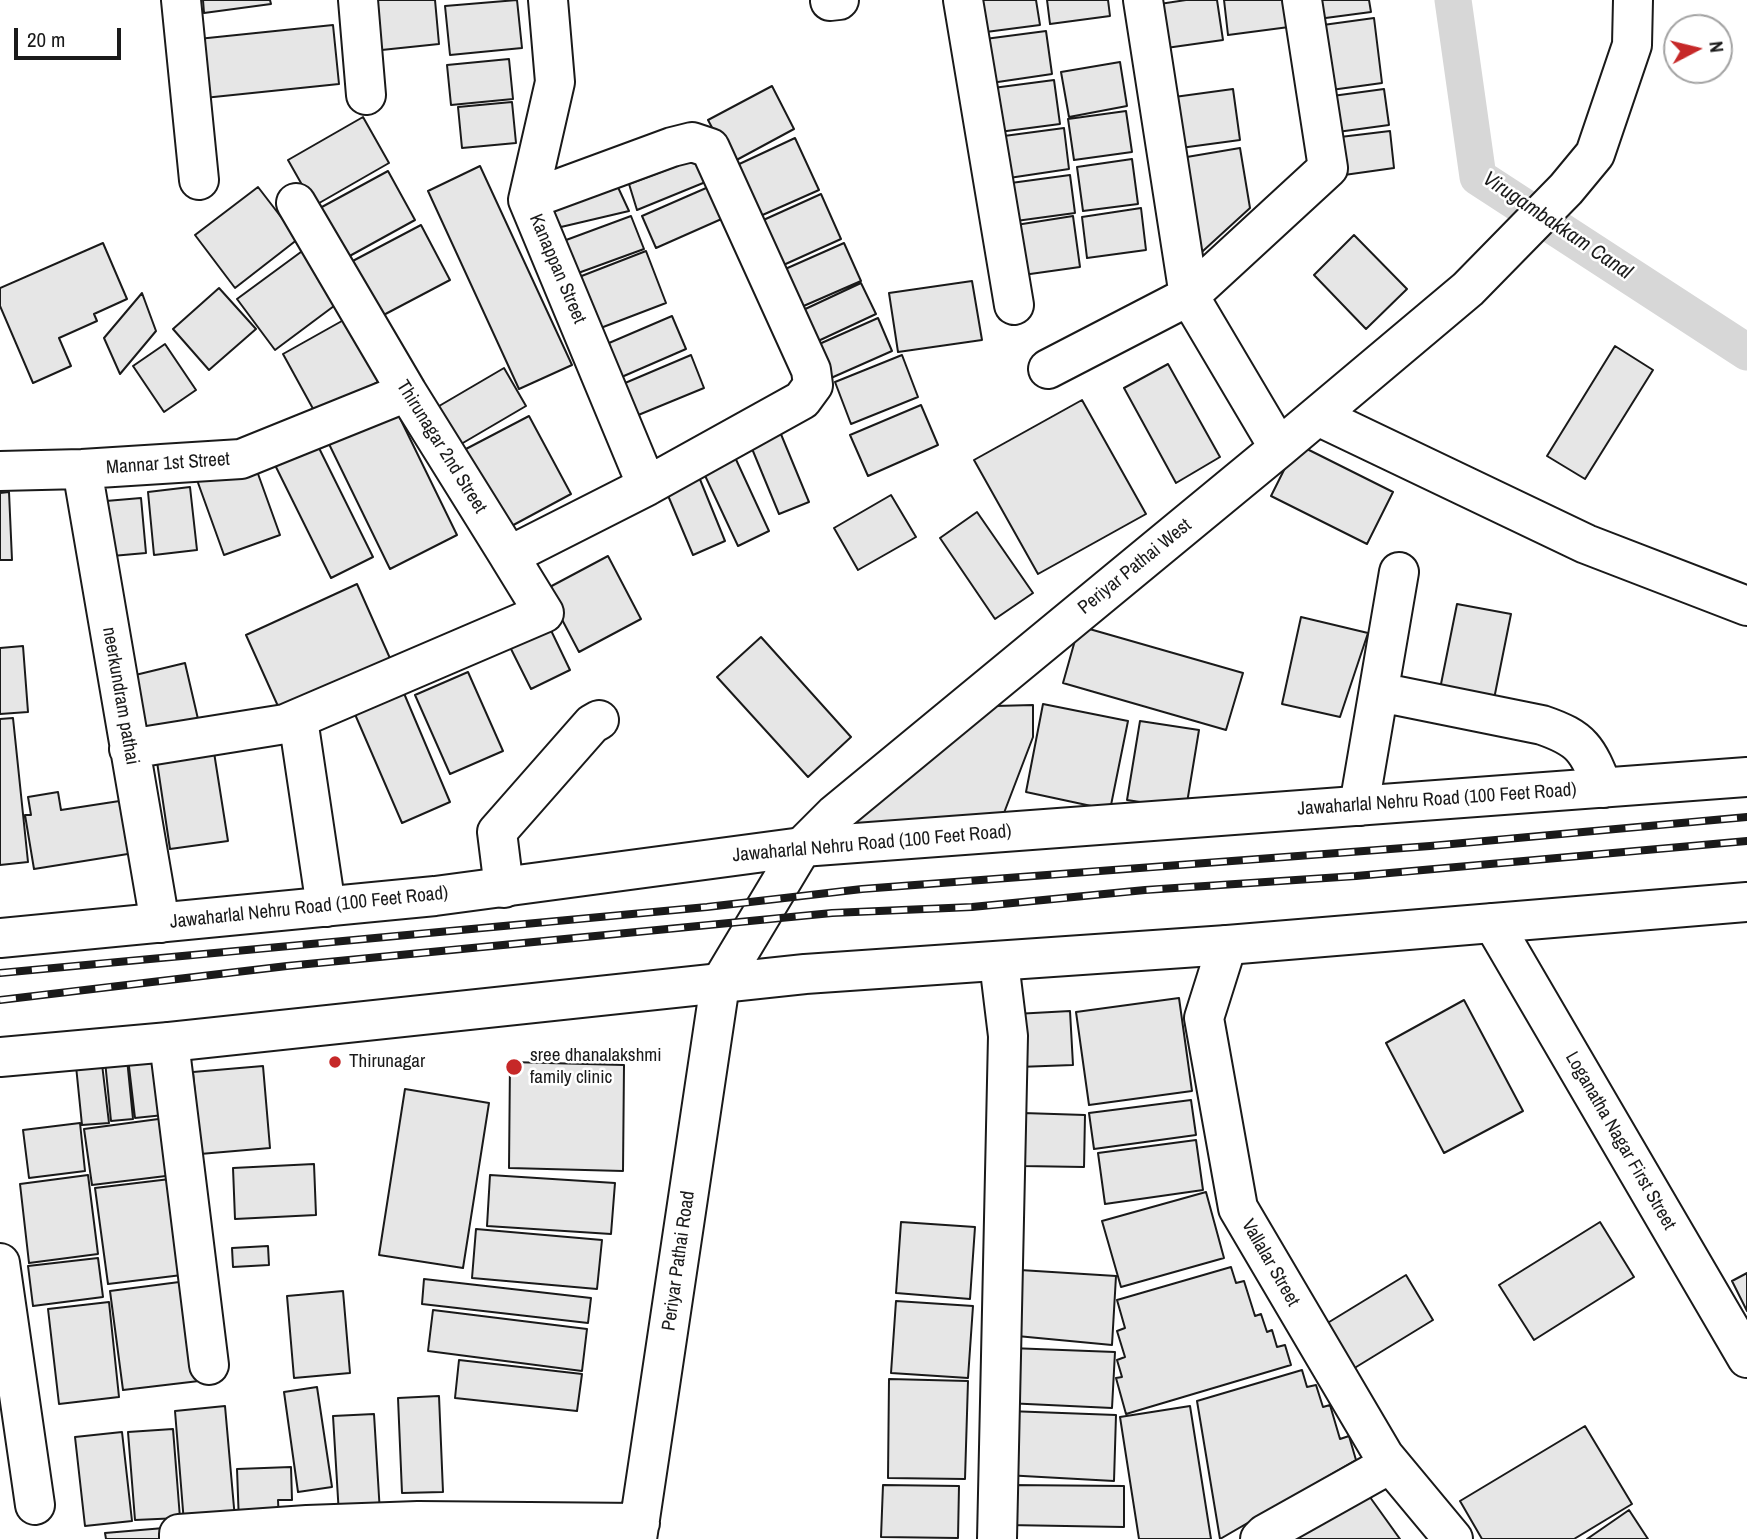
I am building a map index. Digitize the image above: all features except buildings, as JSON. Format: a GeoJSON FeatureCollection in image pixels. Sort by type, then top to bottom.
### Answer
{"type":"FeatureCollection","features":[{"type":"Feature","properties":{"kind":"street"},"geometry":{"type":"LineString","coordinates":[[181,0],[199,180]]}},
{"type":"Feature","properties":{"kind":"street"},"geometry":{"type":"LineString","coordinates":[[358,0],[366,95]]}},
{"type":"Feature","properties":{"kind":"street","name":"Kanappan Street"},"geometry":{"type":"LineString","coordinates":[[548,0],[555,82],[528,200],[648,486]]}},
{"type":"Feature","properties":{"kind":"street"},"geometry":{"type":"LineString","coordinates":[[963,0],[1014,305]]}},
{"type":"Feature","properties":{"kind":"street"},"geometry":{"type":"LineString","coordinates":[[1143,0],[1189,296],[1279,448]]}},
{"type":"Feature","properties":{"kind":"street"},"geometry":{"type":"LineString","coordinates":[[1048,369],[1189,296],[1328,168],[1302,0]]}},
{"type":"Feature","properties":{"kind":"street","name":"Periyar Pathai West"},"geometry":{"type":"LineString","coordinates":[[720,984],[803,847],[834,815],[1318,416],[1476,281],[1566,189],[1595,153],[1632,45],[1633,0]]}},
{"type":"Feature","properties":{"kind":"street"},"geometry":{"type":"LineString","coordinates":[[509,556],[648,486],[802,400],[813,386],[811,370],[710,148],[692,142],[672,147],[528,200]]}},
{"type":"Feature","properties":{"kind":"street","name":"Thirunagar 2nd Street"},"geometry":{"type":"LineString","coordinates":[[296,203],[407,392],[544,613],[298,719]]}},
{"type":"Feature","properties":{"kind":"street","name":"Mannar 1st Street"},"geometry":{"type":"LineString","coordinates":[[0,471],[82,470],[241,458],[407,392]]}},
{"type":"Feature","properties":{"kind":"street"},"geometry":{"type":"LineString","coordinates":[[1318,416],[1586,544],[1747,606]]}},
{"type":"Feature","properties":{"kind":"street","name":"neerkundram pathai"},"geometry":{"type":"LineString","coordinates":[[82,470],[160,923]]}},
{"type":"Feature","properties":{"kind":"street"},"geometry":{"type":"LineString","coordinates":[[1359,806],[1399,572]]}},
{"type":"Feature","properties":{"kind":"street"},"geometry":{"type":"LineString","coordinates":[[1379,692],[1542,725],[1564,733],[1578,742],[1591,758],[1602,788]]}},
{"type":"Feature","properties":{"kind":"street"},"geometry":{"type":"LineString","coordinates":[[129,749],[285,724],[298,719],[326,907]]}},
{"type":"Feature","properties":{"kind":"street"},"geometry":{"type":"LineString","coordinates":[[504,888],[497,832],[592,724],[599,720]]}},
{"type":"Feature","properties":{"kind":"street","name":"Jawaharlal Nehru Road (100 Feet Road)"},"geometry":{"type":"LineString","coordinates":[[0,938],[504,888],[803,847],[1747,777]]}},
{"type":"Feature","properties":{"kind":"street"},"geometry":{"type":"LineString","coordinates":[[0,1057],[169,1042],[804,974],[1227,946],[1747,902]]}},
{"type":"Feature","properties":{"kind":"street","name":"Loganatha Nagar First Street"},"geometry":{"type":"LineString","coordinates":[[1493,923],[1747,1358]]}},
{"type":"Feature","properties":{"kind":"street","name":"Vallalar Street"},"geometry":{"type":"LineString","coordinates":[[1227,946],[1204,1018],[1238,1208],[1390,1464],[1453,1539]]}},
{"type":"Feature","properties":{"kind":"street"},"geometry":{"type":"LineString","coordinates":[[997,1539],[1008,1036],[999,962]]}},
{"type":"Feature","properties":{"kind":"street","name":"Periyar Pathai Road"},"geometry":{"type":"LineString","coordinates":[[639,1531],[720,984]]}},
{"type":"Feature","properties":{"kind":"street"},"geometry":{"type":"LineString","coordinates":[[169,1042],[209,1365]]}},
{"type":"Feature","properties":{"kind":"street"},"geometry":{"type":"LineString","coordinates":[[0,1263],[35,1505]]}},
{"type":"Feature","properties":{"kind":"street"},"geometry":{"type":"LineString","coordinates":[[1260,1539],[1390,1464]]}},
{"type":"Feature","properties":{"kind":"street"},"geometry":{"type":"LineString","coordinates":[[179,1539],[178,1534],[307,1525],[418,1530],[639,1531]]}},
{"type":"Feature","properties":{"kind":"waterway","name":"Virugambakkam Canal"},"geometry":{"type":"LineString","coordinates":[[1453,0],[1478,177],[1747,352]]}},
{"type":"Feature","properties":{"kind":"railway"},"geometry":{"type":"LineString","coordinates":[[0,973],[707,907],[862,889],[1430,846],[1747,817]]}},
{"type":"Feature","properties":{"kind":"railway"},"geometry":{"type":"LineString","coordinates":[[0,1000],[287,966],[832,913],[972,907],[1145,890],[1356,876],[1747,841]]}},
{"type":"Feature","properties":{"kind":"place","name":"Thirunagar"},"geometry":{"type":"Point","coordinates":[335,1062]}},
{"type":"Feature","properties":{"kind":"place","name":"sree dhanalakshmi family clinic"},"geometry":{"type":"Point","coordinates":[514,1067]}}]}
